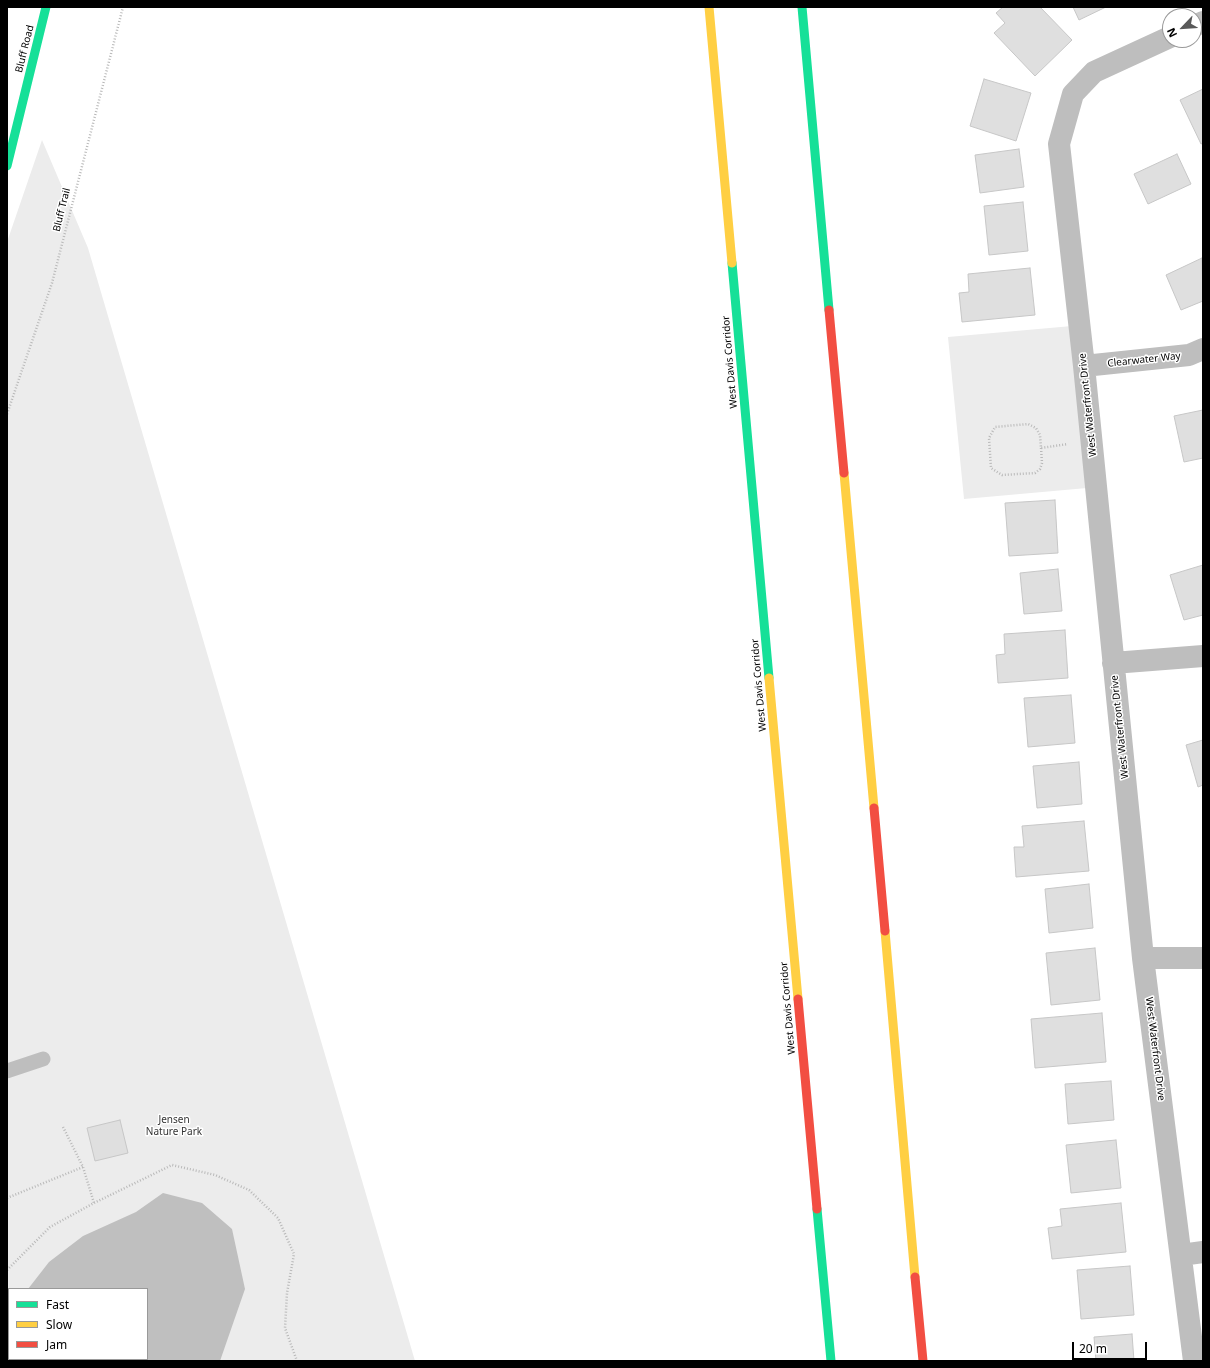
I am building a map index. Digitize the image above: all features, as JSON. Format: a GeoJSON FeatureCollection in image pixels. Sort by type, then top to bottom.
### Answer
{"type":"FeatureCollection","features":[{"type":"Feature","properties":{"kind":"main road","name":"Bluff Road"},"geometry":{"type":"LineString","coordinates":[[7,166],[46,7]]}},
{"type":"Feature","properties":{"kind":"main road","name":"West Davis Corridor"},"geometry":{"type":"LineString","coordinates":[[709,7],[831,1361]]}},
{"type":"Feature","properties":{"kind":"main road"},"geometry":{"type":"LineString","coordinates":[[802,7],[924,1361]]}},
{"type":"Feature","properties":{"kind":"street","name":"West Waterfront Drive"},"geometry":{"type":"LineString","coordinates":[[1162,41],[1094,72],[1073,94],[1059,144],[1084,366],[1143,958],[1182,1255],[1194,1361]]}},
{"type":"Feature","properties":{"kind":"street","name":"Clearwater Way"},"geometry":{"type":"LineString","coordinates":[[1084,366],[1189,355],[1203,349]]}},
{"type":"Feature","properties":{"kind":"street"},"geometry":{"type":"LineString","coordinates":[[1113,663],[1203,656]]}},
{"type":"Feature","properties":{"kind":"street"},"geometry":{"type":"LineString","coordinates":[[1143,958],[1203,958]]}},
{"type":"Feature","properties":{"kind":"street"},"geometry":{"type":"LineString","coordinates":[[1182,1255],[1203,1252]]}},
{"type":"Feature","properties":{"kind":"lane"},"geometry":{"type":"LineString","coordinates":[[7,1070],[43,1059]]}},
{"type":"Feature","properties":{"kind":"path","name":"Bluff Trail"},"geometry":{"type":"LineString","coordinates":[[7,414],[52,283],[123,7]]}},
{"type":"Feature","properties":{"kind":"path"},"geometry":{"type":"LineString","coordinates":[[1028,424],[1036,428],[1040,435],[1041,448],[1042,462],[1040,469],[1035,473],[1002,475],[991,468],[989,438],[996,427],[1028,424]]}},
{"type":"Feature","properties":{"kind":"path"},"geometry":{"type":"LineString","coordinates":[[1041,448],[1073,443]]}},
{"type":"Feature","properties":{"kind":"path"},"geometry":{"type":"LineString","coordinates":[[63,1127],[83,1168],[94,1203]]}},
{"type":"Feature","properties":{"kind":"path"},"geometry":{"type":"LineString","coordinates":[[7,1270],[50,1227],[94,1203],[172,1165],[215,1175],[248,1190],[278,1218],[294,1254],[287,1293],[285,1328],[297,1361]]}},
{"type":"Feature","properties":{"kind":"path"},"geometry":{"type":"LineString","coordinates":[[7,1198],[83,1168]]}},
{"type":"Feature","properties":{"kind":"green space","name":"Jensen Nature Park"},"geometry":{"type":"Polygon","coordinates":[[[42,140],[88,248],[415,1361],[7,1361],[7,242],[42,140]]]}},
{"type":"Feature","properties":{"kind":"green space"},"geometry":{"type":"Polygon","coordinates":[[[1072,326],[1087,488],[964,499],[948,337],[1072,326]]]}},
{"type":"Feature","properties":{"kind":"shaded area"},"geometry":{"type":"Polygon","coordinates":[[[163,1193],[202,1203],[232,1229],[245,1289],[220,1361],[7,1361],[8,1315],[8,1360],[148,1360],[148,1288],[29,1288],[49,1262],[83,1236],[136,1212],[163,1193]]]}},
{"type":"Feature","properties":{"kind":"building"},"geometry":{"type":"Polygon","coordinates":[[[1003,7],[1040,7],[1072,40],[1035,76],[994,33],[1005,23],[996,13],[1003,7]]]}},
{"type":"Feature","properties":{"kind":"building"},"geometry":{"type":"Polygon","coordinates":[[[1073,7],[1106,7],[1079,20],[1073,7]]]}},
{"type":"Feature","properties":{"kind":"building"},"geometry":{"type":"Polygon","coordinates":[[[984,79],[1031,93],[1016,141],[970,126],[984,79]]]}},
{"type":"Feature","properties":{"kind":"building"},"geometry":{"type":"Polygon","coordinates":[[[1203,89],[1203,143],[1201,144],[1180,100],[1203,89]]]}},
{"type":"Feature","properties":{"kind":"building"},"geometry":{"type":"Polygon","coordinates":[[[1019,149],[1024,187],[980,193],[975,155],[1019,149]]]}},
{"type":"Feature","properties":{"kind":"building"},"geometry":{"type":"Polygon","coordinates":[[[1177,154],[1191,184],[1148,204],[1134,174],[1177,154]]]}},
{"type":"Feature","properties":{"kind":"building"},"geometry":{"type":"Polygon","coordinates":[[[1023,202],[1028,251],[989,255],[984,206],[1023,202]]]}},
{"type":"Feature","properties":{"kind":"building"},"geometry":{"type":"Polygon","coordinates":[[[1202,258],[1203,301],[1181,310],[1166,275],[1202,258]]]}},
{"type":"Feature","properties":{"kind":"building"},"geometry":{"type":"Polygon","coordinates":[[[1030,268],[1035,315],[962,322],[959,293],[969,292],[968,274],[1030,268]]]}},
{"type":"Feature","properties":{"kind":"building"},"geometry":{"type":"Polygon","coordinates":[[[1203,410],[1203,458],[1184,462],[1174,416],[1203,410]]]}},
{"type":"Feature","properties":{"kind":"building"},"geometry":{"type":"Polygon","coordinates":[[[1055,500],[1058,553],[1009,556],[1005,503],[1055,500]]]}},
{"type":"Feature","properties":{"kind":"building"},"geometry":{"type":"Polygon","coordinates":[[[1203,565],[1203,615],[1184,620],[1170,575],[1203,565]]]}},
{"type":"Feature","properties":{"kind":"building"},"geometry":{"type":"Polygon","coordinates":[[[1058,569],[1062,611],[1024,614],[1020,573],[1058,569]]]}},
{"type":"Feature","properties":{"kind":"building"},"geometry":{"type":"Polygon","coordinates":[[[1065,630],[1068,678],[998,683],[996,655],[1005,654],[1004,634],[1065,630]]]}},
{"type":"Feature","properties":{"kind":"building"},"geometry":{"type":"Polygon","coordinates":[[[1071,695],[1075,743],[1028,747],[1024,698],[1071,695]]]}},
{"type":"Feature","properties":{"kind":"building"},"geometry":{"type":"Polygon","coordinates":[[[1203,740],[1203,785],[1198,787],[1186,745],[1203,740]]]}},
{"type":"Feature","properties":{"kind":"building"},"geometry":{"type":"Polygon","coordinates":[[[1079,762],[1082,804],[1037,808],[1033,766],[1079,762]]]}},
{"type":"Feature","properties":{"kind":"building"},"geometry":{"type":"Polygon","coordinates":[[[1084,821],[1089,871],[1016,877],[1014,847],[1024,847],[1022,826],[1084,821]]]}},
{"type":"Feature","properties":{"kind":"building"},"geometry":{"type":"Polygon","coordinates":[[[1089,884],[1093,928],[1049,933],[1045,889],[1089,884]]]}},
{"type":"Feature","properties":{"kind":"building"},"geometry":{"type":"Polygon","coordinates":[[[1095,948],[1100,1000],[1051,1005],[1046,953],[1095,948]]]}},
{"type":"Feature","properties":{"kind":"building"},"geometry":{"type":"Polygon","coordinates":[[[1102,1013],[1106,1062],[1035,1068],[1031,1019],[1102,1013]]]}},
{"type":"Feature","properties":{"kind":"building"},"geometry":{"type":"Polygon","coordinates":[[[1111,1081],[1114,1120],[1068,1124],[1065,1084],[1111,1081]]]}},
{"type":"Feature","properties":{"kind":"building"},"geometry":{"type":"Polygon","coordinates":[[[120,1120],[128,1153],[95,1161],[87,1128],[120,1120]]]}},
{"type":"Feature","properties":{"kind":"building"},"geometry":{"type":"Polygon","coordinates":[[[1116,1140],[1121,1188],[1071,1193],[1066,1145],[1116,1140]]]}},
{"type":"Feature","properties":{"kind":"building"},"geometry":{"type":"Polygon","coordinates":[[[1121,1203],[1126,1252],[1052,1259],[1048,1228],[1062,1226],[1060,1209],[1121,1203]]]}},
{"type":"Feature","properties":{"kind":"building"},"geometry":{"type":"Polygon","coordinates":[[[1130,1266],[1134,1315],[1081,1319],[1077,1270],[1130,1266]]]}},
{"type":"Feature","properties":{"kind":"building"},"geometry":{"type":"Polygon","coordinates":[[[1132,1334],[1134,1361],[1096,1361],[1094,1337],[1132,1334]]]}},
{"type":"Feature","properties":{"kind":"traffic: fast"},"geometry":{"type":"LineString","coordinates":[[7,166],[46,7]]}},
{"type":"Feature","properties":{"kind":"traffic: fast"},"geometry":{"type":"LineString","coordinates":[[802,7],[829,310]]}},
{"type":"Feature","properties":{"kind":"traffic: fast"},"geometry":{"type":"LineString","coordinates":[[732,263],[769,678]]}},
{"type":"Feature","properties":{"kind":"traffic: fast"},"geometry":{"type":"LineString","coordinates":[[817,1209],[831,1361]]}},
{"type":"Feature","properties":{"kind":"traffic: slow"},"geometry":{"type":"LineString","coordinates":[[709,7],[732,263]]}},
{"type":"Feature","properties":{"kind":"traffic: slow"},"geometry":{"type":"LineString","coordinates":[[844,473],[874,808]]}},
{"type":"Feature","properties":{"kind":"traffic: slow"},"geometry":{"type":"LineString","coordinates":[[769,678],[798,999]]}},
{"type":"Feature","properties":{"kind":"traffic: slow"},"geometry":{"type":"LineString","coordinates":[[885,931],[915,1277]]}},
{"type":"Feature","properties":{"kind":"traffic: jam"},"geometry":{"type":"LineString","coordinates":[[829,310],[844,473]]}},
{"type":"Feature","properties":{"kind":"traffic: jam"},"geometry":{"type":"LineString","coordinates":[[874,808],[885,931]]}},
{"type":"Feature","properties":{"kind":"traffic: jam"},"geometry":{"type":"LineString","coordinates":[[798,999],[817,1209]]}},
{"type":"Feature","properties":{"kind":"traffic: jam"},"geometry":{"type":"LineString","coordinates":[[915,1277],[923,1361]]}}]}
